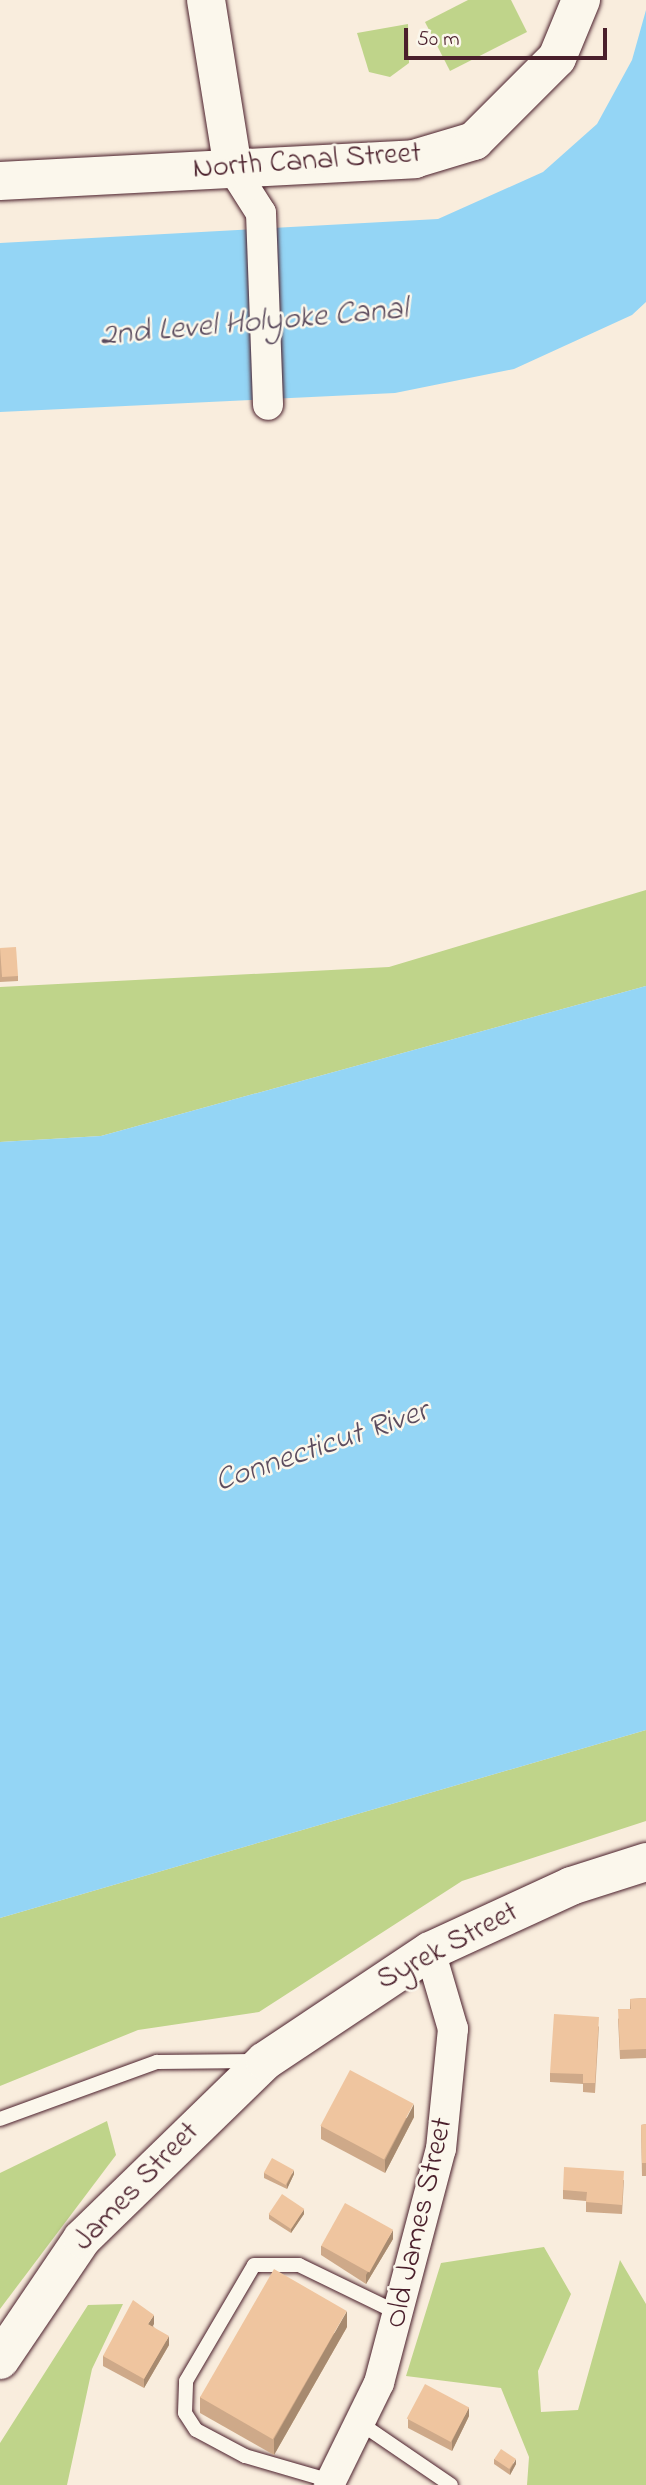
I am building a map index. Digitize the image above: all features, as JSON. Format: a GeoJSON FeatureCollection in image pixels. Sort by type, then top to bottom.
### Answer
{"type":"FeatureCollection","features":[{"type":"Feature","properties":{"kind":"street"},"geometry":{"type":"LineString","coordinates":[[206,0],[233,169],[261,213],[268,405]]}},
{"type":"Feature","properties":{"kind":"street","name":"North Canal Street"},"geometry":{"type":"LineString","coordinates":[[0,181],[414,159],[474,141],[558,58],[581,0]]}},
{"type":"Feature","properties":{"kind":"street","name":"Syrek Street"},"geometry":{"type":"LineString","coordinates":[[265,2061],[430,1951],[571,1886],[645,1866]]}},
{"type":"Feature","properties":{"kind":"street","name":"Old James Street"},"geometry":{"type":"LineString","coordinates":[[330,2483],[360,2423],[401,2315],[452,2084],[453,2029],[430,1951]]}},
{"type":"Feature","properties":{"kind":"street","name":"James Street"},"geometry":{"type":"LineString","coordinates":[[0,2360],[82,2239],[265,2061]]}},
{"type":"Feature","properties":{"kind":"lane"},"geometry":{"type":"LineString","coordinates":[[0,2119],[157,2062],[265,2061]]}},
{"type":"Feature","properties":{"kind":"lane"},"geometry":{"type":"LineString","coordinates":[[330,2483],[245,2456],[196,2430],[185,2413],[187,2381],[254,2265],[299,2264],[401,2315]]}},
{"type":"Feature","properties":{"kind":"lane"},"geometry":{"type":"LineString","coordinates":[[360,2423],[451,2485]]}},
{"type":"Feature","properties":{"kind":"green space"},"geometry":{"type":"Polygon","coordinates":[[[468,0],[511,0],[527,32],[450,71],[425,22],[468,0]]]}},
{"type":"Feature","properties":{"kind":"green space"},"geometry":{"type":"Polygon","coordinates":[[[408,24],[409,63],[390,77],[369,72],[357,33],[408,24]]]}},
{"type":"Feature","properties":{"kind":"green space"},"geometry":{"type":"Polygon","coordinates":[[[646,890],[646,986],[101,1136],[0,1142],[0,987],[389,967],[646,890]]]}},
{"type":"Feature","properties":{"kind":"green space"},"geometry":{"type":"Polygon","coordinates":[[[646,1730],[646,1821],[462,1881],[259,2012],[138,2030],[0,2086],[0,1918],[646,1730]]]}},
{"type":"Feature","properties":{"kind":"green space"},"geometry":{"type":"Polygon","coordinates":[[[107,2121],[116,2155],[0,2309],[0,2173],[107,2121]]]}},
{"type":"Feature","properties":{"kind":"green space"},"geometry":{"type":"Polygon","coordinates":[[[544,2247],[571,2294],[538,2371],[541,2412],[578,2410],[620,2260],[646,2304],[646,2485],[527,2485],[529,2457],[501,2388],[406,2376],[441,2263],[544,2247]]]}},
{"type":"Feature","properties":{"kind":"green space"},"geometry":{"type":"Polygon","coordinates":[[[123,2304],[92,2369],[67,2485],[0,2485],[0,2443],[88,2305],[123,2304]]]}},
{"type":"Feature","properties":{"kind":"water","name":"2nd Level Holyoke Canal"},"geometry":{"type":"Polygon","coordinates":[[[646,10],[646,302],[632,315],[514,369],[395,393],[0,412],[0,243],[438,219],[543,172],[597,124],[632,60],[646,10]]]}},
{"type":"Feature","properties":{"kind":"water","name":"Connecticut River"},"geometry":{"type":"Polygon","coordinates":[[[646,986],[646,1730],[0,1918],[0,1142],[101,1136],[646,986]]]}},
{"type":"Feature","properties":{"kind":"building"},"geometry":{"type":"Polygon","coordinates":[[[16,947],[18,976],[2,977],[0,948],[16,947]]]}},
{"type":"Feature","properties":{"kind":"building"},"geometry":{"type":"Polygon","coordinates":[[[646,1998],[646,2049],[620,2050],[618,2009],[631,2009],[630,1999],[646,1998]]]}},
{"type":"Feature","properties":{"kind":"building"},"geometry":{"type":"Polygon","coordinates":[[[554,2014],[599,2017],[595,2083],[583,2083],[583,2074],[550,2073],[554,2014]]]}},
{"type":"Feature","properties":{"kind":"building"},"geometry":{"type":"Polygon","coordinates":[[[350,2070],[414,2104],[384,2159],[320,2126],[350,2070]]]}},
{"type":"Feature","properties":{"kind":"building"},"geometry":{"type":"Polygon","coordinates":[[[646,2124],[646,2163],[642,2163],[641,2125],[646,2124]]]}},
{"type":"Feature","properties":{"kind":"building"},"geometry":{"type":"Polygon","coordinates":[[[272,2158],[294,2170],[286,2185],[264,2173],[272,2158]]]}},
{"type":"Feature","properties":{"kind":"building"},"geometry":{"type":"Polygon","coordinates":[[[564,2167],[624,2171],[622,2205],[586,2202],[587,2192],[563,2190],[564,2167]]]}},
{"type":"Feature","properties":{"kind":"building"},"geometry":{"type":"Polygon","coordinates":[[[282,2194],[304,2209],[291,2229],[269,2214],[282,2194]]]}},
{"type":"Feature","properties":{"kind":"building"},"geometry":{"type":"Polygon","coordinates":[[[345,2203],[393,2230],[369,2273],[321,2246],[345,2203]]]}},
{"type":"Feature","properties":{"kind":"building"},"geometry":{"type":"Polygon","coordinates":[[[274,2269],[347,2311],[273,2439],[200,2397],[274,2269]]]}},
{"type":"Feature","properties":{"kind":"building"},"geometry":{"type":"Polygon","coordinates":[[[133,2300],[154,2315],[148,2324],[169,2336],[144,2379],[103,2356],[133,2300]]]}},
{"type":"Feature","properties":{"kind":"building"},"geometry":{"type":"Polygon","coordinates":[[[425,2384],[469,2407],[451,2442],[407,2418],[425,2384]]]}},
{"type":"Feature","properties":{"kind":"building"},"geometry":{"type":"Polygon","coordinates":[[[501,2449],[516,2459],[509,2469],[494,2459],[501,2449]]]}}]}
